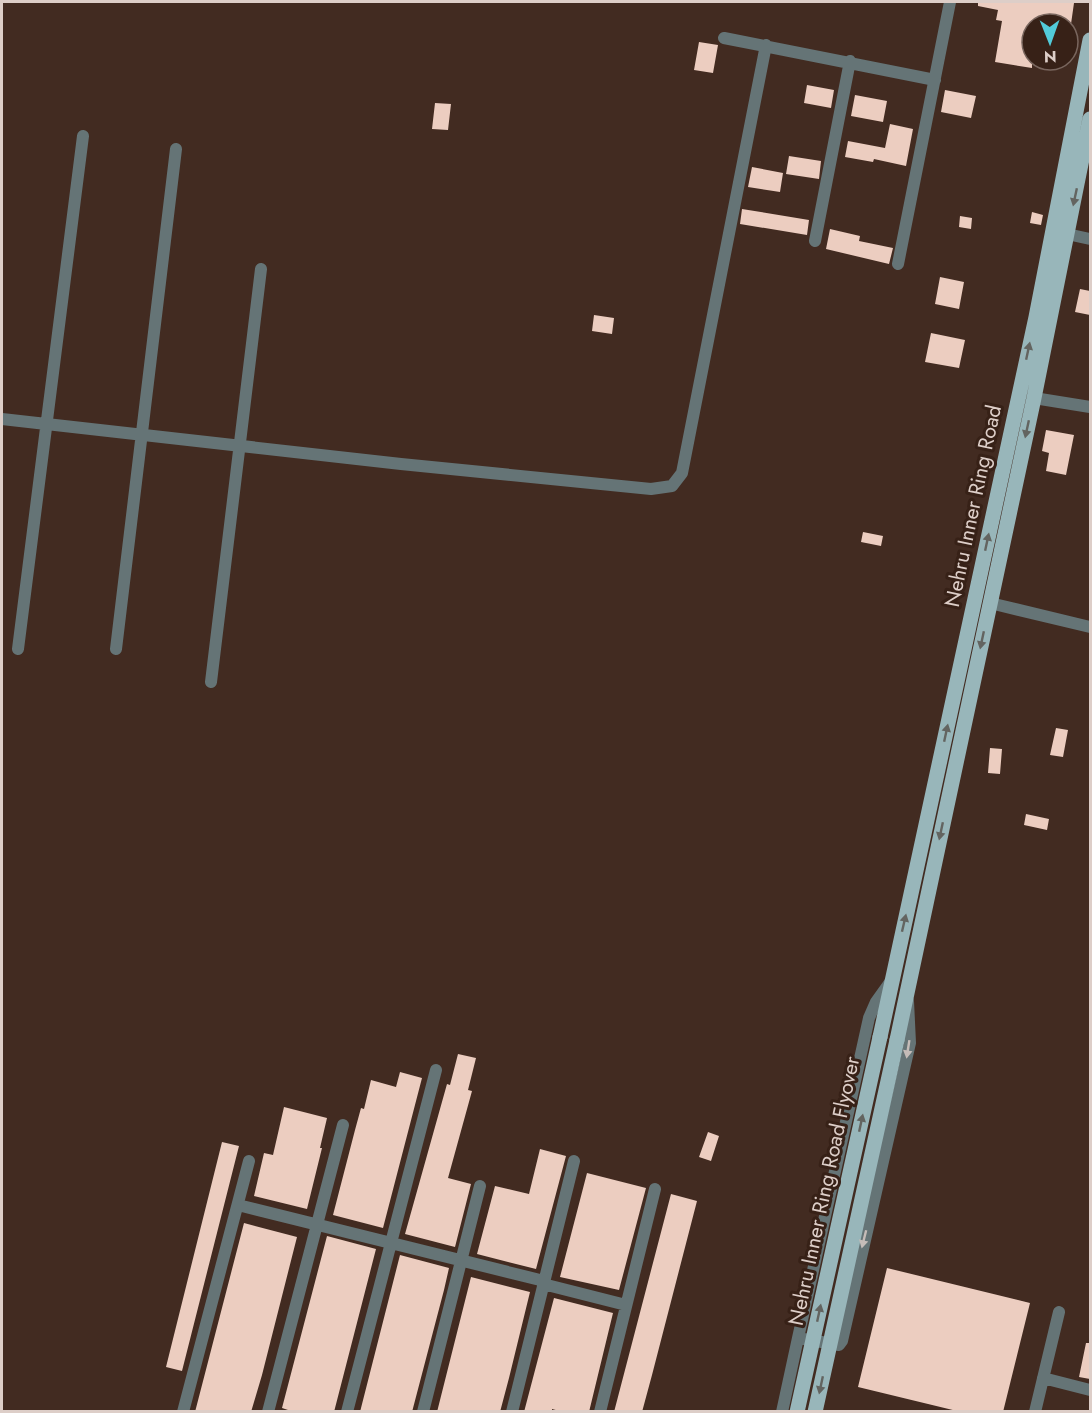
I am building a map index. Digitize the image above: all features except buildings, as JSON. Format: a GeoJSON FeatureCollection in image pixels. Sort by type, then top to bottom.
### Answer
{"type":"FeatureCollection","features":[{"type":"Feature","properties":{"kind":"main road","name":"Nehru Inner Ring Road"},"geometry":{"type":"LineString","coordinates":[[907,991],[922,878],[1090,40]]}},
{"type":"Feature","properties":{"kind":"main road","name":"Nehru Inner Ring Road"},"geometry":{"type":"LineString","coordinates":[[892,980],[922,878],[990,603],[1090,119]]}},
{"type":"Feature","properties":{"kind":"main road","name":"Nehru Inner Ring Road Flyover"},"geometry":{"type":"LineString","coordinates":[[797,1412],[892,980]]}},
{"type":"Feature","properties":{"kind":"main road","name":"Nehru Inner Ring Road Flyover"},"geometry":{"type":"LineString","coordinates":[[815,1412],[907,991]]}},
{"type":"Feature","properties":{"kind":"street"},"geometry":{"type":"LineString","coordinates":[[898,264],[950,2]]}},
{"type":"Feature","properties":{"kind":"street"},"geometry":{"type":"LineString","coordinates":[[724,38],[850,61],[935,80]]}},
{"type":"Feature","properties":{"kind":"street"},"geometry":{"type":"LineString","coordinates":[[2,418],[240,446],[651,489],[672,486],[682,473],[766,45]]}},
{"type":"Feature","properties":{"kind":"street"},"geometry":{"type":"LineString","coordinates":[[815,241],[850,61]]}},
{"type":"Feature","properties":{"kind":"street"},"geometry":{"type":"LineString","coordinates":[[18,649],[83,136]]}},
{"type":"Feature","properties":{"kind":"street"},"geometry":{"type":"LineString","coordinates":[[116,649],[176,148]]}},
{"type":"Feature","properties":{"kind":"street"},"geometry":{"type":"LineString","coordinates":[[1067,234],[1090,239]]}},
{"type":"Feature","properties":{"kind":"street"},"geometry":{"type":"LineString","coordinates":[[211,682],[261,269]]}},
{"type":"Feature","properties":{"kind":"street"},"geometry":{"type":"LineString","coordinates":[[1034,398],[1090,408]]}},
{"type":"Feature","properties":{"kind":"street"},"geometry":{"type":"LineString","coordinates":[[990,603],[1090,627]]}},
{"type":"Feature","properties":{"kind":"street"},"geometry":{"type":"LineString","coordinates":[[782,1412],[869,1018],[876,1002],[892,980]]}},
{"type":"Feature","properties":{"kind":"street"},"geometry":{"type":"LineString","coordinates":[[798,1338],[839,1346],[842,1341],[910,1042],[907,991]]}},
{"type":"Feature","properties":{"kind":"street"},"geometry":{"type":"LineString","coordinates":[[347,1412],[436,1070]]}},
{"type":"Feature","properties":{"kind":"street"},"geometry":{"type":"LineString","coordinates":[[268,1412],[344,1125]]}},
{"type":"Feature","properties":{"kind":"street"},"geometry":{"type":"LineString","coordinates":[[183,1412],[249,1161]]}},
{"type":"Feature","properties":{"kind":"street"},"geometry":{"type":"LineString","coordinates":[[512,1412],[574,1161]]}},
{"type":"Feature","properties":{"kind":"street"},"geometry":{"type":"LineString","coordinates":[[423,1412],[480,1186]]}},
{"type":"Feature","properties":{"kind":"street"},"geometry":{"type":"LineString","coordinates":[[600,1412],[655,1189]]}},
{"type":"Feature","properties":{"kind":"street"},"geometry":{"type":"LineString","coordinates":[[238,1205],[544,1282],[626,1305]]}},
{"type":"Feature","properties":{"kind":"street"},"geometry":{"type":"LineString","coordinates":[[1035,1412],[1059,1312]]}},
{"type":"Feature","properties":{"kind":"street"},"geometry":{"type":"LineString","coordinates":[[1043,1378],[1090,1390]]}}]}
